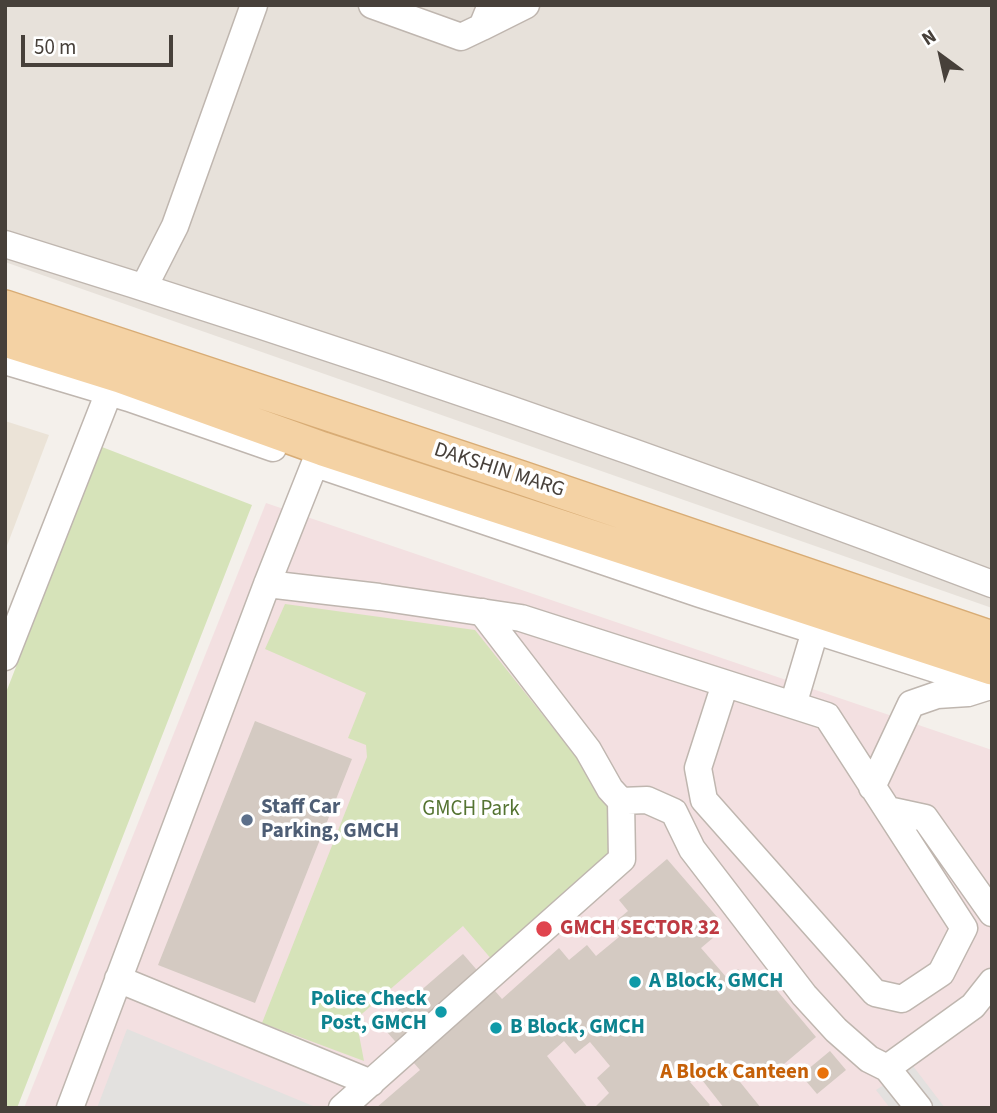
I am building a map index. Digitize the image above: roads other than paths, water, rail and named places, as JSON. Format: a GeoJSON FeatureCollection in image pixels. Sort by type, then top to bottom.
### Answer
{"type":"FeatureCollection","features":[{"type":"Feature","properties":{"kind":"main road","name":"DAKSHIN MARG"},"geometry":{"type":"LineString","coordinates":[[5,307],[522,478],[992,638]]}},
{"type":"Feature","properties":{"kind":"main road","name":"DAKSHIN MARG"},"geometry":{"type":"LineString","coordinates":[[5,340],[120,376],[991,680]]}},
{"type":"Feature","properties":{"kind":"street"},"geometry":{"type":"LineString","coordinates":[[144,287],[175,226],[254,5]]}},
{"type":"Feature","properties":{"kind":"street"},"geometry":{"type":"LineString","coordinates":[[372,5],[461,37],[486,16],[526,5]]}},
{"type":"Feature","properties":{"kind":"street"},"geometry":{"type":"LineString","coordinates":[[5,244],[144,287],[502,407],[824,520],[992,584]]}},
{"type":"Feature","properties":{"kind":"street"},"geometry":{"type":"LineString","coordinates":[[5,361],[109,392],[815,631],[991,680]]}},
{"type":"Feature","properties":{"kind":"street"},"geometry":{"type":"LineString","coordinates":[[5,657],[109,392]]}},
{"type":"Feature","properties":{"kind":"street"},"geometry":{"type":"LineString","coordinates":[[70,1108],[315,463]]}},
{"type":"Feature","properties":{"kind":"street"},"geometry":{"type":"LineString","coordinates":[[267,584],[521,618],[827,716],[964,928],[941,973],[902,999],[875,993],[704,800],[698,768],[725,684]]}},
{"type":"Feature","properties":{"kind":"street"},"geometry":{"type":"LineString","coordinates":[[342,1108],[622,859],[621,801],[610,789],[588,750],[482,612]]}},
{"type":"Feature","properties":{"kind":"street"},"geometry":{"type":"LineString","coordinates":[[793,705],[815,631]]}},
{"type":"Feature","properties":{"kind":"street"},"geometry":{"type":"LineString","coordinates":[[872,787],[911,704],[937,695],[968,692],[991,680]]}},
{"type":"Feature","properties":{"kind":"street"},"geometry":{"type":"LineString","coordinates":[[621,801],[647,800],[674,812],[692,849],[804,995],[836,1030],[869,1059],[887,1068],[919,1108]]}},
{"type":"Feature","properties":{"kind":"street"},"geometry":{"type":"LineString","coordinates":[[888,810],[925,818],[992,913]]}},
{"type":"Feature","properties":{"kind":"street"},"geometry":{"type":"LineString","coordinates":[[118,979],[371,1083]]}},
{"type":"Feature","properties":{"kind":"street"},"geometry":{"type":"LineString","coordinates":[[887,1068],[972,1006],[992,982]]}},
{"type":"Feature","properties":{"kind":"place","name":"Staff Car Parking, GMCH"},"geometry":{"type":"Point","coordinates":[247,820]}},
{"type":"Feature","properties":{"kind":"place","name":"GMCH SECTOR 32"},"geometry":{"type":"Point","coordinates":[544,929]}},
{"type":"Feature","properties":{"kind":"place","name":"A Block, GMCH"},"geometry":{"type":"Point","coordinates":[635,982]}},
{"type":"Feature","properties":{"kind":"place","name":"Police Check Post, GMCH"},"geometry":{"type":"Point","coordinates":[441,1012]}},
{"type":"Feature","properties":{"kind":"place","name":"B Block, GMCH"},"geometry":{"type":"Point","coordinates":[496,1028]}},
{"type":"Feature","properties":{"kind":"place","name":"A Block Canteen"},"geometry":{"type":"Point","coordinates":[823,1073]}},
{"type":"Feature","properties":{"kind":"park label","name":"GMCH Park"},"geometry":{"type":"Point","coordinates":[471,810]}}]}
